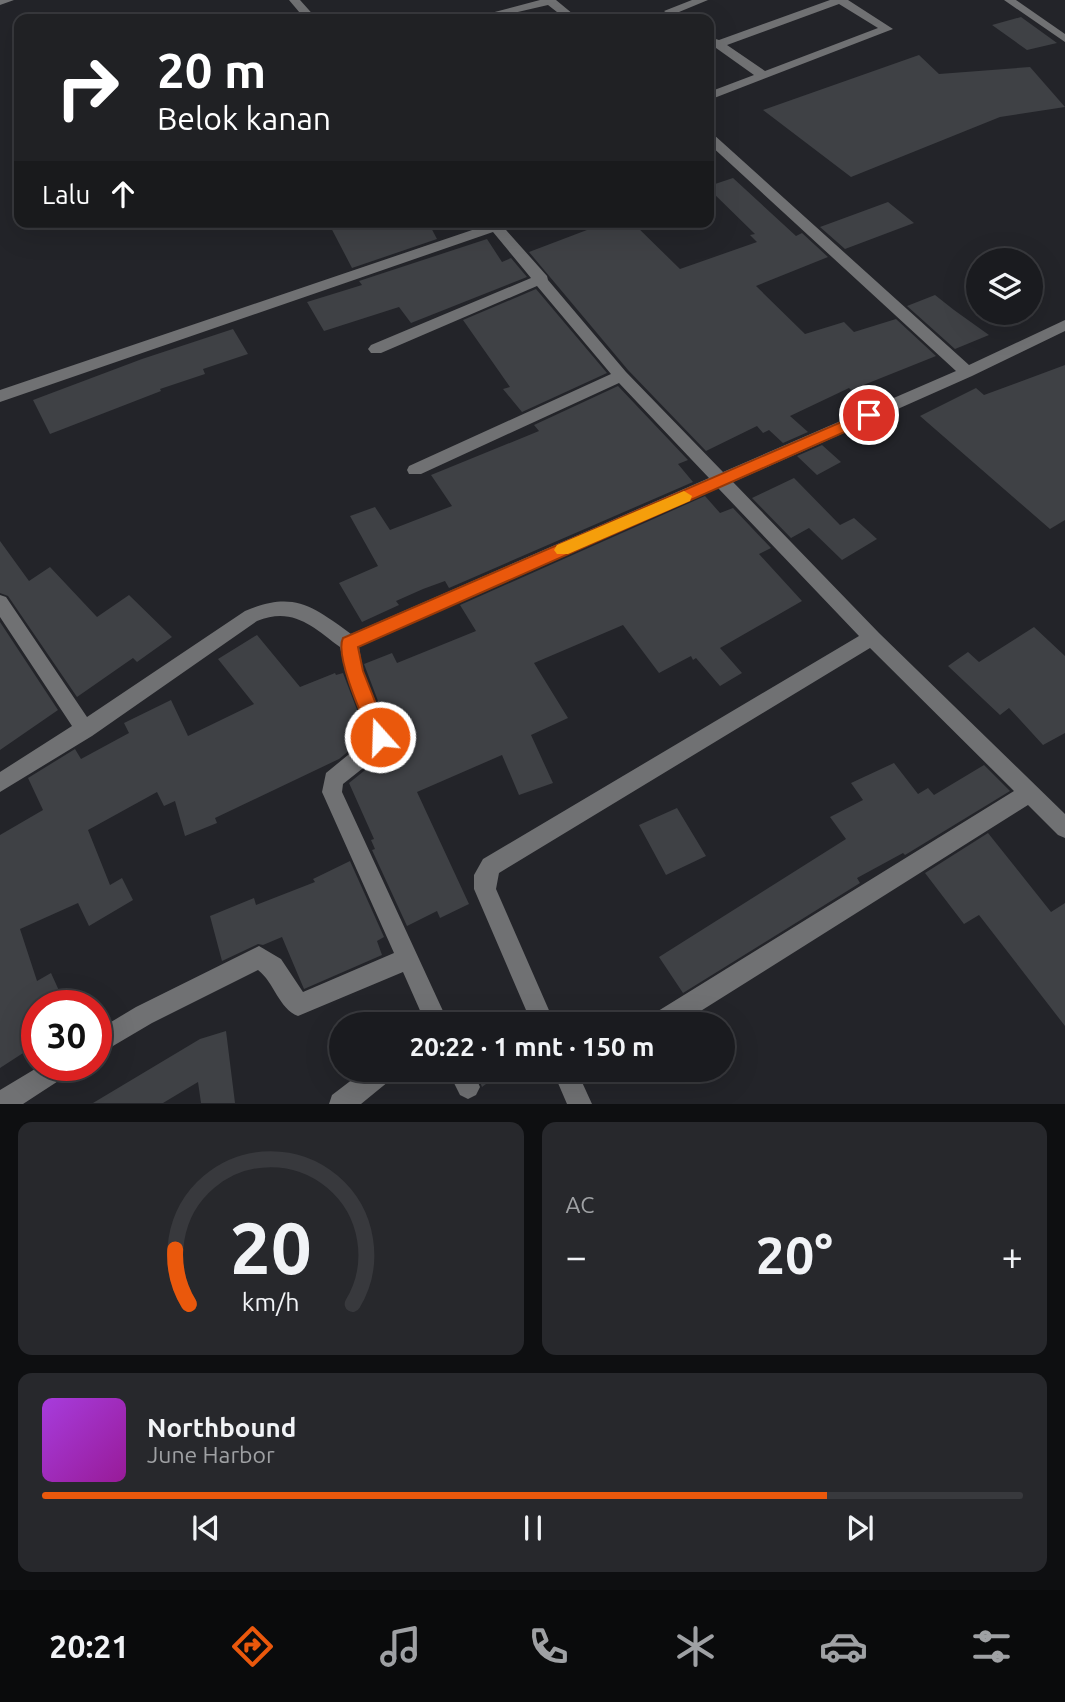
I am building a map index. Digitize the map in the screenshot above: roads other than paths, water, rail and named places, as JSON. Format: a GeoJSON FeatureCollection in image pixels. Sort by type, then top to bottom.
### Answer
{"type":"FeatureCollection","features":[{"type":"Feature","properties":{"kind":"street"},"geometry":{"type":"LineString","coordinates":[[0,2],[9,0]]}},
{"type":"Feature","properties":{"kind":"street"},"geometry":{"type":"LineString","coordinates":[[294,0],[307,14]]}},
{"type":"Feature","properties":{"kind":"street"},"geometry":{"type":"LineString","coordinates":[[494,14],[550,0],[567,14]]}},
{"type":"Feature","properties":{"kind":"street"},"geometry":{"type":"LineString","coordinates":[[674,14],[670,11],[703,0]]}},
{"type":"Feature","properties":{"kind":"street"},"geometry":{"type":"LineString","coordinates":[[714,41],[839,0],[887,29],[714,94]]}},
{"type":"Feature","properties":{"kind":"street"},"geometry":{"type":"LineString","coordinates":[[1009,0],[1065,39]]}},
{"type":"Feature","properties":{"kind":"street"},"geometry":{"type":"LineString","coordinates":[[714,42],[764,76]]}},
{"type":"Feature","properties":{"kind":"street"},"geometry":{"type":"LineString","coordinates":[[714,142],[967,372]]}},
{"type":"Feature","properties":{"kind":"street"},"geometry":{"type":"LineString","coordinates":[[0,396],[482,228]]}},
{"type":"Feature","properties":{"kind":"street"},"geometry":{"type":"LineString","coordinates":[[497,228],[621,376],[872,638],[1065,828]]}},
{"type":"Feature","properties":{"kind":"street"},"geometry":{"type":"LineString","coordinates":[[376,349],[542,279]]}},
{"type":"Feature","properties":{"kind":"street"},"geometry":{"type":"LineString","coordinates":[[349,643],[967,372],[1065,325]]}},
{"type":"Feature","properties":{"kind":"street"},"geometry":{"type":"LineString","coordinates":[[415,470],[621,376]]}},
{"type":"Feature","properties":{"kind":"street"},"geometry":{"type":"LineString","coordinates":[[0,602],[85,730]]}},
{"type":"Feature","properties":{"kind":"street"},"geometry":{"type":"LineString","coordinates":[[0,783],[85,730],[251,616],[270,608],[285,607],[319,621],[349,643],[354,671],[380,737],[375,747],[333,780],[332,792],[433,1012]]}},
{"type":"Feature","properties":{"kind":"street"},"geometry":{"type":"LineString","coordinates":[[539,1012],[485,889],[485,875],[491,866],[872,638]]}},
{"type":"Feature","properties":{"kind":"street"},"geometry":{"type":"LineString","coordinates":[[677,1012],[1029,793]]}},
{"type":"Feature","properties":{"kind":"street"},"geometry":{"type":"LineString","coordinates":[[112,1034],[144,1015],[259,957],[268,961],[298,1005],[408,958]]}},
{"type":"Feature","properties":{"kind":"street"},"geometry":{"type":"LineString","coordinates":[[0,1104],[37,1081]]}},
{"type":"Feature","properties":{"kind":"street"},"geometry":{"type":"LineString","coordinates":[[341,1104],[369,1082]]}},
{"type":"Feature","properties":{"kind":"street"},"geometry":{"type":"LineString","coordinates":[[575,1082],[580,1104]]}}]}
